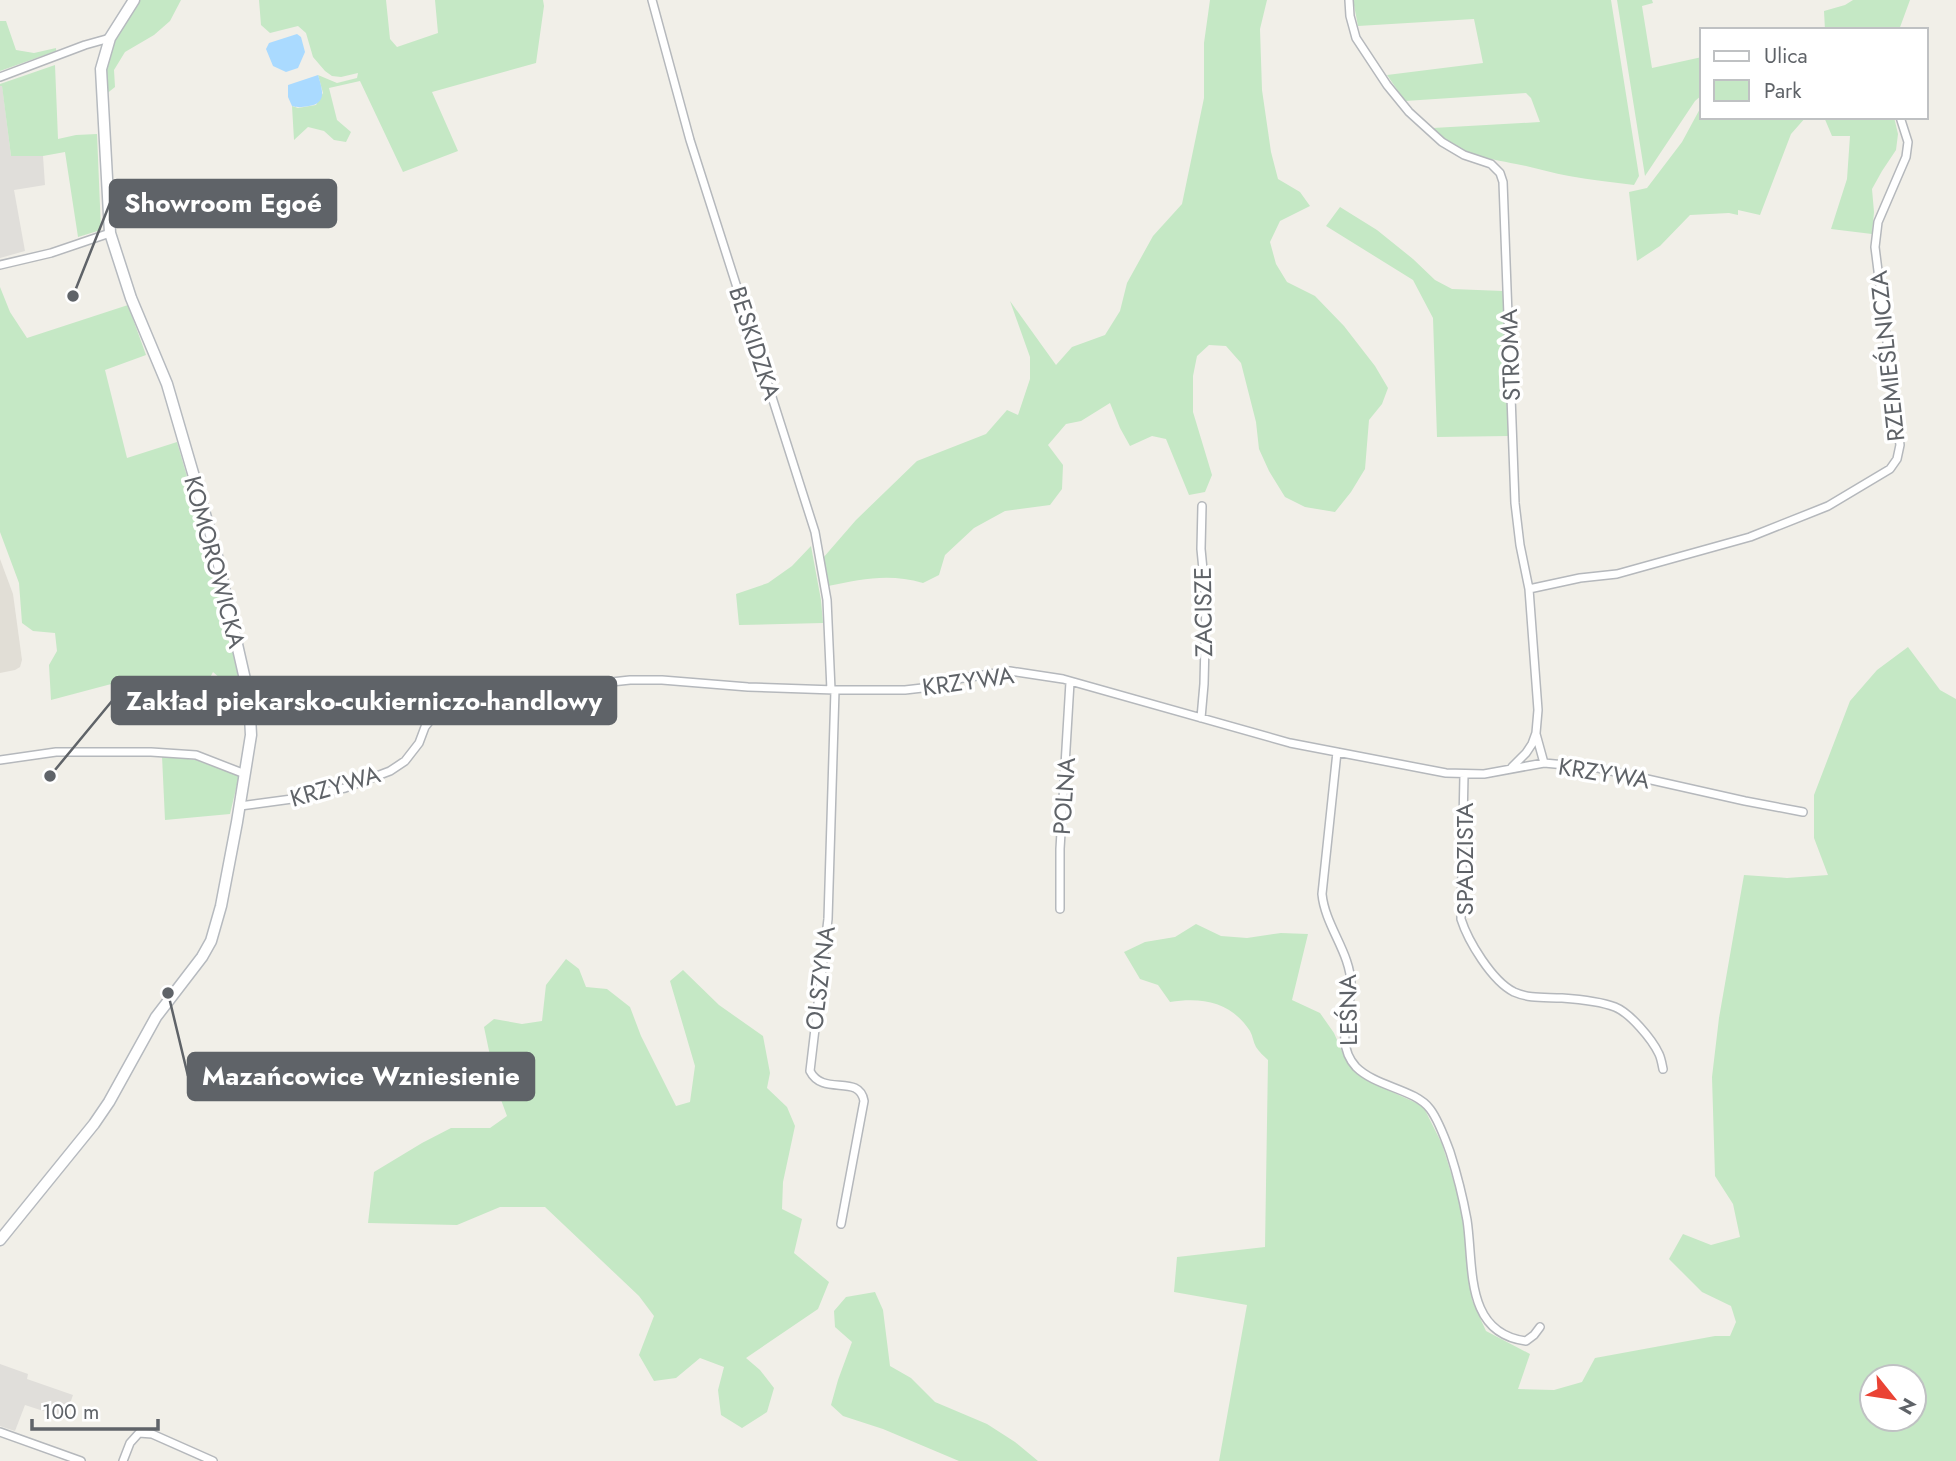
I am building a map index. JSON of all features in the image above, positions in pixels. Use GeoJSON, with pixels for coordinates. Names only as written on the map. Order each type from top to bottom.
{"type":"FeatureCollection","features":[{"type":"Feature","properties":{"kind":"street","name":"KOMOROWICKA"},"geometry":{"type":"LineString","coordinates":[[0,1241],[94,1124],[156,1017],[211,941],[240,806],[251,735],[249,697],[216,552],[167,384],[131,298],[110,233],[101,69],[110,38],[134,0]]}},
{"type":"Feature","properties":{"kind":"street","name":"BESKIDZKA"},"geometry":{"type":"LineString","coordinates":[[652,0],[690,140],[815,532],[827,600],[833,690]]}},
{"type":"Feature","properties":{"kind":"street","name":"STROMA"},"geometry":{"type":"LineString","coordinates":[[1349,0],[1356,38],[1409,113],[1442,142],[1464,155],[1491,164],[1500,173],[1503,182],[1515,503],[1529,589],[1538,710],[1536,733],[1544,763]]}},
{"type":"Feature","properties":{"kind":"street"},"geometry":{"type":"LineString","coordinates":[[0,77],[110,38]]}},
{"type":"Feature","properties":{"kind":"street","name":"RZEMIEŚLNICZA"},"geometry":{"type":"LineString","coordinates":[[1529,589],[1580,578],[1617,574],[1750,537],[1828,506],[1890,469],[1897,459],[1900,445],[1875,247],[1878,222],[1906,157],[1908,142],[1901,119]]}},
{"type":"Feature","properties":{"kind":"street"},"geometry":{"type":"LineString","coordinates":[[0,265],[51,253],[110,233]]}},
{"type":"Feature","properties":{"kind":"street","name":"ZACISZE"},"geometry":{"type":"LineString","coordinates":[[1201,718],[1206,601],[1201,549],[1202,506]]}},
{"type":"Feature","properties":{"kind":"street","name":"KRZYWA"},"geometry":{"type":"LineString","coordinates":[[240,806],[345,788],[390,771],[405,761],[438,710],[455,699],[478,693],[630,680],[748,687],[905,690],[1010,671],[1043,675],[1290,743],[1446,773],[1464,775],[1497,772],[1544,763],[1598,768],[1745,802],[1803,812]]}},
{"type":"Feature","properties":{"kind":"street","name":"POLNA"},"geometry":{"type":"LineString","coordinates":[[1060,909],[1060,849],[1070,682]]}},
{"type":"Feature","properties":{"kind":"street","name":"OLSZYNA"},"geometry":{"type":"LineString","coordinates":[[833,690],[832,835],[828,919],[810,1071],[813,1078],[821,1083],[859,1088],[863,1094],[864,1101],[841,1224]]}},
{"type":"Feature","properties":{"kind":"street"},"geometry":{"type":"LineString","coordinates":[[1510,768],[1526,753],[1536,733]]}},
{"type":"Feature","properties":{"kind":"street"},"geometry":{"type":"LineString","coordinates":[[0,761],[56,752],[151,752],[196,755],[245,774]]}},
{"type":"Feature","properties":{"kind":"street","name":"LEŚNA"},"geometry":{"type":"LineString","coordinates":[[1337,752],[1322,894],[1323,907],[1350,973],[1350,999],[1344,1032],[1347,1055],[1371,1078],[1416,1098],[1431,1109],[1457,1178],[1466,1219],[1476,1300],[1486,1322],[1501,1333],[1526,1341],[1540,1327]]}},
{"type":"Feature","properties":{"kind":"street","name":"SPADZISTA"},"geometry":{"type":"LineString","coordinates":[[1464,775],[1461,919],[1467,936],[1498,980],[1511,991],[1530,998],[1562,998],[1614,1007],[1626,1013],[1660,1054],[1663,1069]]}},
{"type":"Feature","properties":{"kind":"street"},"geometry":{"type":"LineString","coordinates":[[0,1432],[81,1461]]}},
{"type":"Feature","properties":{"kind":"street"},"geometry":{"type":"LineString","coordinates":[[123,1461],[130,1443],[139,1433],[152,1434],[213,1461]]}},
{"type":"Feature","properties":{"kind":"shaded area"},"geometry":{"type":"Polygon","coordinates":[[[2,85],[11,156],[43,156],[45,185],[14,190],[25,251],[0,258],[0,86],[2,85]]]}},
{"type":"Feature","properties":{"kind":"shaded area"},"geometry":{"type":"Polygon","coordinates":[[[0,559],[13,594],[22,660],[20,667],[15,670],[0,673],[0,559]]]}},
{"type":"Feature","properties":{"kind":"shaded area"},"geometry":{"type":"Polygon","coordinates":[[[0,1364],[28,1374],[27,1379],[73,1395],[65,1418],[25,1405],[15,1431],[0,1426],[0,1364]]]}},
{"type":"Feature","properties":{"kind":"green space"},"geometry":{"type":"Polygon","coordinates":[[[140,0],[181,0],[170,21],[154,35],[125,52],[114,70],[115,87],[105,95],[106,60],[115,38],[140,0]]]}},
{"type":"Feature","properties":{"kind":"green space"},"geometry":{"type":"Polygon","coordinates":[[[259,0],[386,0],[390,39],[397,47],[438,33],[435,0],[543,0],[544,6],[536,63],[432,92],[458,151],[403,172],[360,81],[329,88],[337,120],[351,132],[346,142],[334,140],[324,131],[308,127],[294,140],[292,106],[298,108],[316,105],[323,93],[318,75],[337,83],[357,78],[358,73],[341,77],[332,76],[325,71],[313,57],[306,33],[298,26],[270,33],[261,25],[259,0]]]}},
{"type":"Feature","properties":{"kind":"green space"},"geometry":{"type":"Polygon","coordinates":[[[1210,0],[1267,0],[1260,29],[1262,90],[1271,152],[1278,179],[1300,192],[1310,206],[1280,221],[1270,242],[1276,264],[1287,282],[1315,296],[1344,326],[1375,366],[1388,388],[1382,404],[1369,420],[1365,469],[1351,492],[1335,512],[1305,507],[1285,497],[1259,449],[1256,422],[1241,363],[1226,346],[1209,345],[1197,356],[1193,376],[1193,412],[1212,475],[1205,492],[1189,495],[1166,439],[1152,436],[1130,446],[1110,403],[1081,421],[1066,424],[1048,445],[1063,465],[1062,489],[1050,505],[1005,511],[974,528],[945,555],[939,575],[923,583],[887,578],[828,586],[823,558],[856,520],[917,461],[986,434],[1007,410],[1018,415],[1030,379],[1030,357],[1010,301],[1056,365],[1072,347],[1105,335],[1120,311],[1127,283],[1153,236],[1182,204],[1204,98],[1204,43],[1210,0]]]}},
{"type":"Feature","properties":{"kind":"green space"},"geometry":{"type":"Polygon","coordinates":[[[1353,0],[1611,0],[1639,176],[1634,185],[1569,176],[1494,160],[1470,154],[1449,144],[1433,128],[1540,122],[1531,98],[1526,93],[1405,101],[1387,75],[1483,63],[1474,19],[1358,26],[1353,0]]]}},
{"type":"Feature","properties":{"kind":"green space"},"geometry":{"type":"Polygon","coordinates":[[[1617,0],[1652,0],[1653,3],[1642,6],[1652,68],[1700,57],[1700,97],[1645,176],[1617,0]]]}},
{"type":"Feature","properties":{"kind":"green space"},"geometry":{"type":"Polygon","coordinates":[[[1853,0],[1910,0],[1900,28],[1825,28],[1824,11],[1853,0]]]}},
{"type":"Feature","properties":{"kind":"green space"},"geometry":{"type":"Polygon","coordinates":[[[0,21],[6,21],[16,50],[34,53],[56,48],[56,51],[0,71],[0,21]]]}},
{"type":"Feature","properties":{"kind":"green space"},"geometry":{"type":"Polygon","coordinates":[[[55,65],[58,139],[97,134],[101,230],[78,237],[65,152],[43,156],[11,156],[0,86],[55,65]]]}},
{"type":"Feature","properties":{"kind":"green space"},"geometry":{"type":"Polygon","coordinates":[[[1700,109],[1700,119],[1804,119],[1791,134],[1760,215],[1738,210],[1738,215],[1690,215],[1660,246],[1637,261],[1629,192],[1647,188],[1682,142],[1700,109]]]}},
{"type":"Feature","properties":{"kind":"green space"},"geometry":{"type":"Polygon","coordinates":[[[1825,119],[1894,119],[1898,134],[1896,150],[1872,189],[1872,234],[1831,229],[1847,179],[1850,136],[1832,136],[1825,119]]]}},
{"type":"Feature","properties":{"kind":"green space"},"geometry":{"type":"Polygon","coordinates":[[[1340,207],[1377,230],[1435,280],[1452,289],[1503,291],[1509,436],[1437,437],[1433,318],[1413,280],[1326,226],[1340,207]]]}},
{"type":"Feature","properties":{"kind":"green space"},"geometry":{"type":"Polygon","coordinates":[[[0,287],[10,312],[27,338],[128,305],[146,355],[105,370],[127,458],[177,442],[212,569],[243,698],[213,672],[204,689],[175,695],[157,684],[115,683],[51,700],[49,665],[57,651],[55,633],[33,631],[22,623],[19,583],[0,532],[0,287]]]}},
{"type":"Feature","properties":{"kind":"green space"},"geometry":{"type":"Polygon","coordinates":[[[811,546],[823,623],[739,625],[736,594],[768,583],[792,566],[811,546]]]}},
{"type":"Feature","properties":{"kind":"green space"},"geometry":{"type":"Polygon","coordinates":[[[1908,647],[1940,690],[1956,699],[1956,1461],[1219,1461],[1247,1305],[1174,1292],[1177,1257],[1265,1247],[1268,1060],[1256,1047],[1250,1031],[1234,1014],[1205,1001],[1170,1002],[1158,985],[1140,979],[1124,952],[1145,942],[1175,937],[1196,924],[1221,936],[1247,938],[1281,933],[1308,934],[1292,1000],[1320,1013],[1354,1070],[1368,1081],[1423,1106],[1442,1144],[1461,1205],[1472,1300],[1486,1331],[1530,1354],[1518,1389],[1554,1390],[1582,1382],[1595,1358],[1715,1336],[1730,1336],[1736,1322],[1731,1306],[1702,1292],[1669,1259],[1683,1234],[1711,1245],[1740,1237],[1733,1204],[1715,1176],[1712,1077],[1719,1018],[1744,875],[1787,878],[1828,875],[1814,838],[1814,795],[1850,701],[1877,670],[1908,647]]]}},
{"type":"Feature","properties":{"kind":"green space"},"geometry":{"type":"Polygon","coordinates":[[[162,756],[196,760],[239,776],[230,814],[165,820],[162,756]]]}},
{"type":"Feature","properties":{"kind":"green space"},"geometry":{"type":"Polygon","coordinates":[[[566,959],[579,969],[586,987],[607,989],[630,1007],[641,1036],[676,1106],[690,1102],[695,1066],[670,981],[683,970],[719,1005],[763,1036],[770,1073],[767,1088],[787,1107],[795,1126],[783,1182],[782,1209],[802,1219],[794,1253],[829,1282],[818,1309],[746,1358],[774,1388],[767,1412],[742,1428],[721,1415],[718,1390],[724,1367],[700,1358],[676,1378],[654,1381],[639,1355],[654,1316],[639,1296],[545,1207],[500,1207],[457,1225],[368,1223],[374,1172],[451,1128],[490,1128],[507,1116],[497,1089],[484,1027],[494,1019],[522,1024],[542,1021],[546,985],[566,959]]]}},
{"type":"Feature","properties":{"kind":"green space"},"geometry":{"type":"Polygon","coordinates":[[[875,1292],[883,1310],[890,1366],[911,1378],[935,1402],[987,1424],[1038,1461],[959,1461],[883,1429],[843,1416],[831,1405],[852,1342],[835,1327],[834,1311],[846,1297],[875,1292]]]}},
{"type":"Feature","properties":{"kind":"water"},"geometry":{"type":"Polygon","coordinates":[[[297,34],[301,37],[305,52],[298,68],[286,72],[273,66],[266,49],[269,43],[297,34]]]}},
{"type":"Feature","properties":{"kind":"water"},"geometry":{"type":"Polygon","coordinates":[[[318,75],[322,95],[319,102],[309,106],[292,106],[288,97],[288,85],[318,75]]]}},
{"type":"Feature","properties":{"kind":"place","name":"Showroom Egoé"},"geometry":{"type":"Point","coordinates":[73,296]}},
{"type":"Feature","properties":{"kind":"place","name":"Zakład piekarsko-cukierniczo-handlowy"},"geometry":{"type":"Point","coordinates":[50,776]}},
{"type":"Feature","properties":{"kind":"place","name":"Mazańcowice Wzniesienie"},"geometry":{"type":"Point","coordinates":[168,993]}}]}
